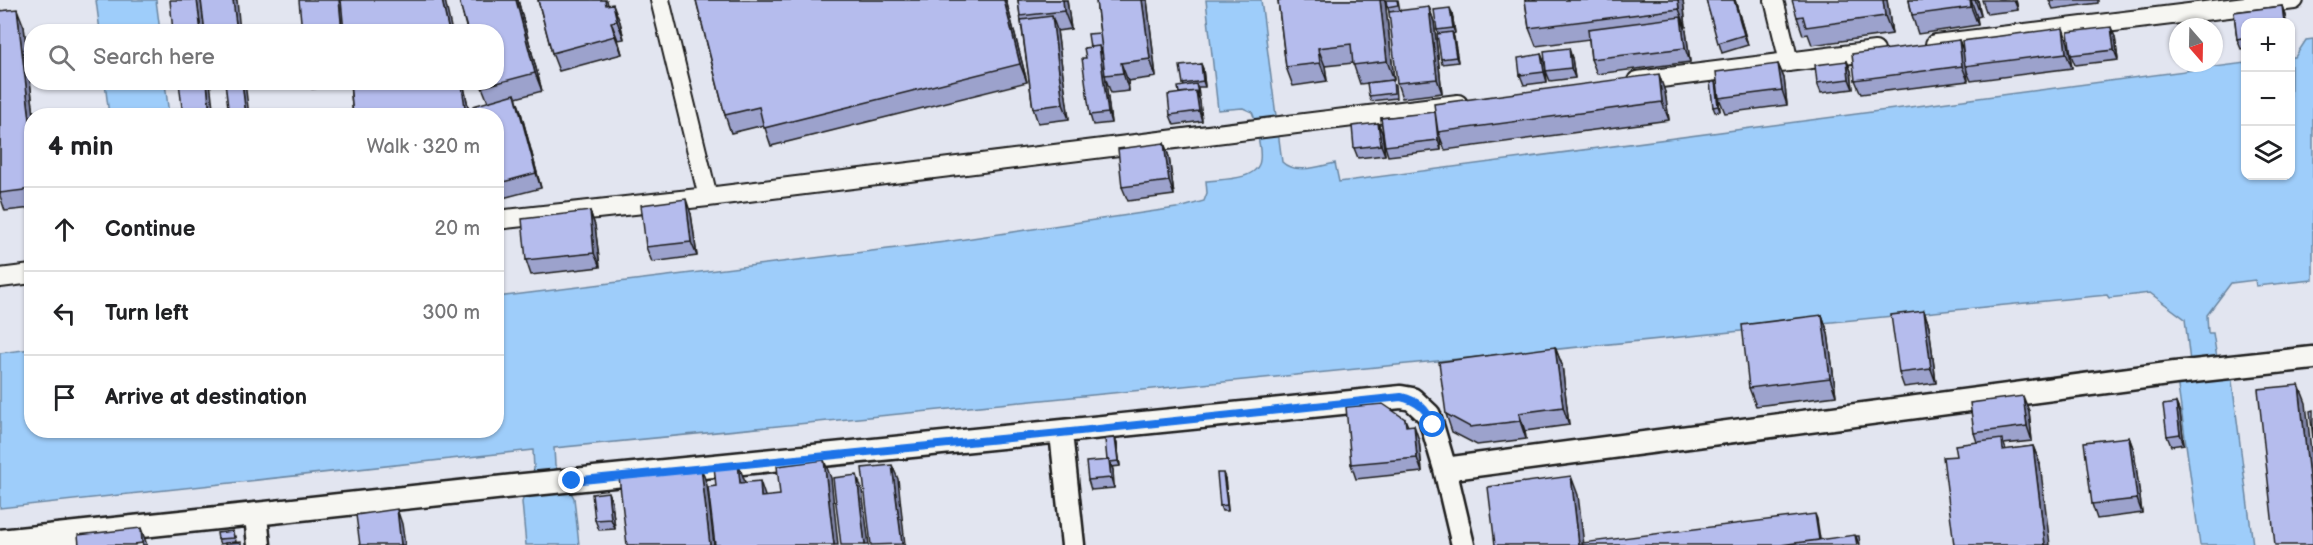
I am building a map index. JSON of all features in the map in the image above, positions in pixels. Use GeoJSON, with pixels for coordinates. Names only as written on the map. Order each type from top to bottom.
{"type":"FeatureCollection","features":[{"type":"Feature","properties":{"kind":"street"},"geometry":{"type":"LineString","coordinates":[[660,0],[708,197]]}},
{"type":"Feature","properties":{"kind":"street"},"geometry":{"type":"LineString","coordinates":[[1774,0],[1789,62]]}},
{"type":"Feature","properties":{"kind":"street"},"geometry":{"type":"LineString","coordinates":[[1919,46],[2289,1]]}},
{"type":"Feature","properties":{"kind":"street"},"geometry":{"type":"LineString","coordinates":[[1615,84],[1895,49]]}},
{"type":"Feature","properties":{"kind":"street"},"geometry":{"type":"LineString","coordinates":[[504,219],[708,197],[1475,102]]}},
{"type":"Feature","properties":{"kind":"street"},"geometry":{"type":"LineString","coordinates":[[0,278],[24,275]]}},
{"type":"Feature","properties":{"kind":"street"},"geometry":{"type":"LineString","coordinates":[[1445,469],[2313,357]]}},
{"type":"Feature","properties":{"kind":"street"},"geometry":{"type":"LineString","coordinates":[[0,541],[256,516],[515,486],[1061,433],[1401,397],[1412,399],[1429,414],[1463,545]]}},
{"type":"Feature","properties":{"kind":"street"},"geometry":{"type":"LineString","coordinates":[[1061,433],[1073,545]]}},
{"type":"Feature","properties":{"kind":"street"},"geometry":{"type":"LineString","coordinates":[[256,516],[259,545]]}},
{"type":"Feature","properties":{"kind":"water"},"geometry":{"type":"Polygon","coordinates":[[[96,0],[156,0],[159,24],[99,24],[96,0]]]}},
{"type":"Feature","properties":{"kind":"water"},"geometry":{"type":"Polygon","coordinates":[[[1206,0],[1261,0],[1282,162],[1287,166],[1301,169],[1335,163],[1339,182],[2176,72],[2223,72],[2223,66],[2241,64],[2241,180],[2295,180],[2295,57],[2306,40],[2313,39],[2313,280],[2256,286],[2255,280],[2231,283],[2207,315],[2208,333],[2213,333],[2217,358],[2229,358],[2253,545],[2200,545],[2175,365],[2190,362],[2185,319],[2150,293],[2109,298],[2107,295],[554,448],[555,465],[574,498],[579,545],[526,545],[522,502],[534,469],[533,450],[0,508],[0,353],[24,350],[24,438],[504,438],[504,296],[945,242],[1183,207],[1204,201],[1207,193],[1206,181],[1238,178],[1253,172],[1258,167],[1260,155],[1254,117],[1252,112],[1243,108],[1218,110],[1206,0]]]}},
{"type":"Feature","properties":{"kind":"water"},"geometry":{"type":"Polygon","coordinates":[[[106,90],[166,90],[168,108],[108,108],[106,90]]]}},
{"type":"Feature","properties":{"kind":"building"},"geometry":{"type":"Polygon","coordinates":[[[170,0],[197,0],[200,24],[172,24],[170,0]]]}},
{"type":"Feature","properties":{"kind":"building"},"geometry":{"type":"Polygon","coordinates":[[[201,0],[233,0],[236,24],[204,24],[201,0]]]}},
{"type":"Feature","properties":{"kind":"building"},"geometry":{"type":"Polygon","coordinates":[[[299,0],[339,0],[341,24],[301,24],[299,0]]]}},
{"type":"Feature","properties":{"kind":"building"},"geometry":{"type":"Polygon","coordinates":[[[341,0],[442,0],[447,24],[343,24],[341,0]]]}},
{"type":"Feature","properties":{"kind":"building"},"geometry":{"type":"Polygon","coordinates":[[[459,0],[516,0],[535,73],[504,81],[504,24],[466,24],[459,0]]]}},
{"type":"Feature","properties":{"kind":"building"},"geometry":{"type":"Polygon","coordinates":[[[538,0],[605,0],[606,5],[613,4],[617,21],[611,22],[615,36],[552,53],[538,0]]]}},
{"type":"Feature","properties":{"kind":"building"},"geometry":{"type":"Polygon","coordinates":[[[696,0],[1004,0],[1020,64],[764,128],[759,107],[725,115],[696,0]]]}},
{"type":"Feature","properties":{"kind":"building"},"geometry":{"type":"Polygon","coordinates":[[[1018,0],[1063,0],[1064,11],[1020,16],[1018,0]]]}},
{"type":"Feature","properties":{"kind":"building"},"geometry":{"type":"Polygon","coordinates":[[[1096,0],[1142,0],[1150,59],[1121,63],[1123,73],[1105,75],[1096,0]]]}},
{"type":"Feature","properties":{"kind":"building"},"geometry":{"type":"Polygon","coordinates":[[[1278,0],[1380,0],[1387,61],[1353,65],[1351,44],[1318,48],[1320,63],[1286,67],[1278,0]]]}},
{"type":"Feature","properties":{"kind":"building"},"geometry":{"type":"Polygon","coordinates":[[[1386,0],[1397,0],[1398,5],[1387,7],[1386,0]]]}},
{"type":"Feature","properties":{"kind":"building"},"geometry":{"type":"Polygon","coordinates":[[[1525,0],[1678,0],[1679,9],[1529,28],[1525,0]]]}},
{"type":"Feature","properties":{"kind":"building"},"geometry":{"type":"Polygon","coordinates":[[[1706,0],[1734,0],[1744,35],[1718,43],[1706,0]]]}},
{"type":"Feature","properties":{"kind":"building"},"geometry":{"type":"Polygon","coordinates":[[[1792,0],[1883,0],[1885,16],[1806,27],[1803,16],[1797,17],[1792,0]]]}},
{"type":"Feature","properties":{"kind":"building"},"geometry":{"type":"Polygon","coordinates":[[[1909,0],[1970,0],[1971,7],[1912,15],[1909,0]]]}},
{"type":"Feature","properties":{"kind":"building"},"geometry":{"type":"Polygon","coordinates":[[[2282,6],[2284,18],[2241,18],[2241,38],[2237,39],[2234,12],[2282,6]]]}},
{"type":"Feature","properties":{"kind":"building"},"geometry":{"type":"Polygon","coordinates":[[[1429,7],[1437,79],[1397,83],[1389,12],[1429,7]]]}},
{"type":"Feature","properties":{"kind":"building"},"geometry":{"type":"Polygon","coordinates":[[[1450,8],[1453,28],[1437,30],[1434,10],[1450,8]]]}},
{"type":"Feature","properties":{"kind":"building"},"geometry":{"type":"Polygon","coordinates":[[[17,9],[24,69],[24,90],[26,90],[29,108],[24,108],[24,190],[0,193],[0,11],[17,9]]]}},
{"type":"Feature","properties":{"kind":"building"},"geometry":{"type":"Polygon","coordinates":[[[1052,16],[1063,104],[1033,108],[1021,20],[1052,16]]]}},
{"type":"Feature","properties":{"kind":"building"},"geometry":{"type":"Polygon","coordinates":[[[1681,17],[1685,48],[1591,59],[1588,29],[1681,17]]]}},
{"type":"Feature","properties":{"kind":"building"},"geometry":{"type":"Polygon","coordinates":[[[2111,27],[2114,50],[2071,55],[2068,32],[2111,27]]]}},
{"type":"Feature","properties":{"kind":"building"},"geometry":{"type":"Polygon","coordinates":[[[2063,28],[2066,53],[1965,66],[1962,41],[2063,28]]]}},
{"type":"Feature","properties":{"kind":"building"},"geometry":{"type":"Polygon","coordinates":[[[1452,32],[1456,57],[1441,59],[1437,34],[1452,32]]]}},
{"type":"Feature","properties":{"kind":"building"},"geometry":{"type":"Polygon","coordinates":[[[1100,33],[1102,48],[1090,47],[1088,34],[1100,33]]]}},
{"type":"Feature","properties":{"kind":"building"},"geometry":{"type":"Polygon","coordinates":[[[1959,40],[1962,66],[1855,80],[1852,54],[1959,40]]]}},
{"type":"Feature","properties":{"kind":"building"},"geometry":{"type":"Polygon","coordinates":[[[1099,46],[1108,113],[1090,115],[1082,58],[1086,58],[1084,48],[1099,46]]]}},
{"type":"Feature","properties":{"kind":"building"},"geometry":{"type":"Polygon","coordinates":[[[1569,48],[1571,68],[1546,71],[1544,51],[1569,48]]]}},
{"type":"Feature","properties":{"kind":"building"},"geometry":{"type":"Polygon","coordinates":[[[1541,54],[1544,72],[1520,75],[1518,58],[1541,54]]]}},
{"type":"Feature","properties":{"kind":"building"},"geometry":{"type":"Polygon","coordinates":[[[1847,61],[1849,79],[1817,83],[1815,65],[1847,61]]]}},
{"type":"Feature","properties":{"kind":"building"},"geometry":{"type":"Polygon","coordinates":[[[1201,64],[1203,81],[1183,84],[1180,66],[1201,64]]]}},
{"type":"Feature","properties":{"kind":"building"},"geometry":{"type":"Polygon","coordinates":[[[1778,64],[1782,90],[1719,98],[1716,72],[1778,64]]]}},
{"type":"Feature","properties":{"kind":"building"},"geometry":{"type":"Polygon","coordinates":[[[1659,74],[1662,102],[1438,132],[1434,104],[1659,74]]]}},
{"type":"Feature","properties":{"kind":"building"},"geometry":{"type":"Polygon","coordinates":[[[1393,80],[1394,93],[1369,96],[1367,83],[1393,80]]]}},
{"type":"Feature","properties":{"kind":"building"},"geometry":{"type":"Polygon","coordinates":[[[1710,82],[1715,82],[1718,106],[1713,107],[1710,82]]]}},
{"type":"Feature","properties":{"kind":"building"},"geometry":{"type":"Polygon","coordinates":[[[1196,84],[1198,93],[1196,91],[1179,93],[1178,87],[1196,84]]]}},
{"type":"Feature","properties":{"kind":"building"},"geometry":{"type":"Polygon","coordinates":[[[180,90],[208,90],[209,108],[182,108],[180,90]]]}},
{"type":"Feature","properties":{"kind":"building"},"geometry":{"type":"Polygon","coordinates":[[[226,90],[243,90],[245,108],[228,108],[226,90]]]}},
{"type":"Feature","properties":{"kind":"building"},"geometry":{"type":"Polygon","coordinates":[[[351,90],[462,90],[465,108],[352,108],[351,90]]]}},
{"type":"Feature","properties":{"kind":"building"},"geometry":{"type":"Polygon","coordinates":[[[1196,91],[1199,111],[1170,115],[1168,95],[1196,91]]]}},
{"type":"Feature","properties":{"kind":"building"},"geometry":{"type":"Polygon","coordinates":[[[515,94],[536,173],[504,182],[504,108],[473,108],[473,106],[515,94]]]}},
{"type":"Feature","properties":{"kind":"building"},"geometry":{"type":"Polygon","coordinates":[[[1435,112],[1438,140],[1385,146],[1381,118],[1435,112]]]}},
{"type":"Feature","properties":{"kind":"building"},"geometry":{"type":"Polygon","coordinates":[[[1378,123],[1381,145],[1354,148],[1352,126],[1378,123]]]}},
{"type":"Feature","properties":{"kind":"building"},"geometry":{"type":"Polygon","coordinates":[[[1164,143],[1169,181],[1122,187],[1118,149],[1164,143]]]}},
{"type":"Feature","properties":{"kind":"building"},"geometry":{"type":"Polygon","coordinates":[[[686,199],[691,242],[646,247],[641,205],[686,199]]]}},
{"type":"Feature","properties":{"kind":"building"},"geometry":{"type":"Polygon","coordinates":[[[590,211],[594,253],[526,260],[522,219],[590,211]]]}},
{"type":"Feature","properties":{"kind":"building"},"geometry":{"type":"Polygon","coordinates":[[[1924,311],[1931,369],[1899,373],[1891,315],[1924,311]]]}},
{"type":"Feature","properties":{"kind":"building"},"geometry":{"type":"Polygon","coordinates":[[[1822,315],[1830,378],[1749,388],[1742,325],[1822,315]]]}},
{"type":"Feature","properties":{"kind":"building"},"geometry":{"type":"Polygon","coordinates":[[[1555,347],[1563,407],[1519,413],[1520,421],[1470,427],[1446,414],[1439,362],[1555,347]]]}},
{"type":"Feature","properties":{"kind":"building"},"geometry":{"type":"Polygon","coordinates":[[[2299,385],[2313,514],[2313,545],[2275,545],[2258,389],[2299,385]]]}},
{"type":"Feature","properties":{"kind":"building"},"geometry":{"type":"Polygon","coordinates":[[[2023,396],[2027,426],[1974,433],[1970,403],[2023,396]]]}},
{"type":"Feature","properties":{"kind":"building"},"geometry":{"type":"Polygon","coordinates":[[[2176,403],[2180,434],[2167,436],[2163,405],[2176,403]]]}},
{"type":"Feature","properties":{"kind":"building"},"geometry":{"type":"Polygon","coordinates":[[[1383,404],[1405,419],[1406,426],[1414,425],[1417,458],[1351,464],[1346,407],[1383,404]]]}},
{"type":"Feature","properties":{"kind":"building"},"geometry":{"type":"Polygon","coordinates":[[[2313,410],[2313,439],[2310,411],[2313,410]]]}},
{"type":"Feature","properties":{"kind":"building"},"geometry":{"type":"Polygon","coordinates":[[[2129,437],[2137,499],[2092,504],[2084,442],[2129,437]]]}},
{"type":"Feature","properties":{"kind":"building"},"geometry":{"type":"Polygon","coordinates":[[[1115,438],[1118,461],[1110,462],[1107,460],[1105,439],[1115,438]]]}},
{"type":"Feature","properties":{"kind":"building"},"geometry":{"type":"Polygon","coordinates":[[[2002,439],[2003,450],[2033,446],[2045,545],[1954,545],[1943,457],[1957,456],[1955,445],[2002,439]]]}},
{"type":"Feature","properties":{"kind":"building"},"geometry":{"type":"Polygon","coordinates":[[[824,460],[834,545],[715,545],[708,487],[716,486],[714,466],[738,463],[740,483],[760,481],[761,497],[780,495],[777,466],[824,460]]]}},
{"type":"Feature","properties":{"kind":"building"},"geometry":{"type":"Polygon","coordinates":[[[1109,460],[1111,478],[1088,480],[1086,462],[1109,460]]]}},
{"type":"Feature","properties":{"kind":"building"},"geometry":{"type":"Polygon","coordinates":[[[892,465],[902,544],[871,545],[862,468],[892,465]]]}},
{"type":"Feature","properties":{"kind":"building"},"geometry":{"type":"Polygon","coordinates":[[[701,467],[710,545],[627,545],[619,477],[701,467]]]}},
{"type":"Feature","properties":{"kind":"building"},"geometry":{"type":"Polygon","coordinates":[[[1217,473],[1223,473],[1227,505],[1220,506],[1217,473]]]}},
{"type":"Feature","properties":{"kind":"building"},"geometry":{"type":"Polygon","coordinates":[[[857,475],[865,545],[841,545],[833,478],[857,475]]]}},
{"type":"Feature","properties":{"kind":"building"},"geometry":{"type":"Polygon","coordinates":[[[1571,476],[1579,545],[1495,545],[1488,487],[1571,476]]]}},
{"type":"Feature","properties":{"kind":"building"},"geometry":{"type":"Polygon","coordinates":[[[608,492],[611,519],[595,520],[592,494],[608,492]]]}},
{"type":"Feature","properties":{"kind":"building"},"geometry":{"type":"Polygon","coordinates":[[[397,509],[401,545],[360,545],[356,515],[397,509]]]}},
{"type":"Feature","properties":{"kind":"building"},"geometry":{"type":"Polygon","coordinates":[[[1815,514],[1819,540],[1780,545],[1583,545],[1582,543],[1815,514]]]}},
{"type":"Feature","properties":{"kind":"building"},"geometry":{"type":"Polygon","coordinates":[[[141,528],[142,543],[135,545],[79,545],[78,535],[141,528]]]}},
{"type":"Feature","properties":{"kind":"building"},"geometry":{"type":"Polygon","coordinates":[[[233,531],[234,538],[218,539],[217,533],[233,531]]]}},
{"type":"Feature","properties":{"kind":"building"},"geometry":{"type":"Polygon","coordinates":[[[1855,535],[1857,545],[1780,545],[1855,535]]]}},
{"type":"Feature","properties":{"kind":"building"},"geometry":{"type":"Polygon","coordinates":[[[241,542],[241,545],[225,545],[225,543],[241,542]]]}},
{"type":"Feature","properties":{"kind":"route"},"geometry":{"type":"LineString","coordinates":[[572,481],[1401,397],[1412,399],[1422,406],[1429,414],[1433,425]]}}]}
